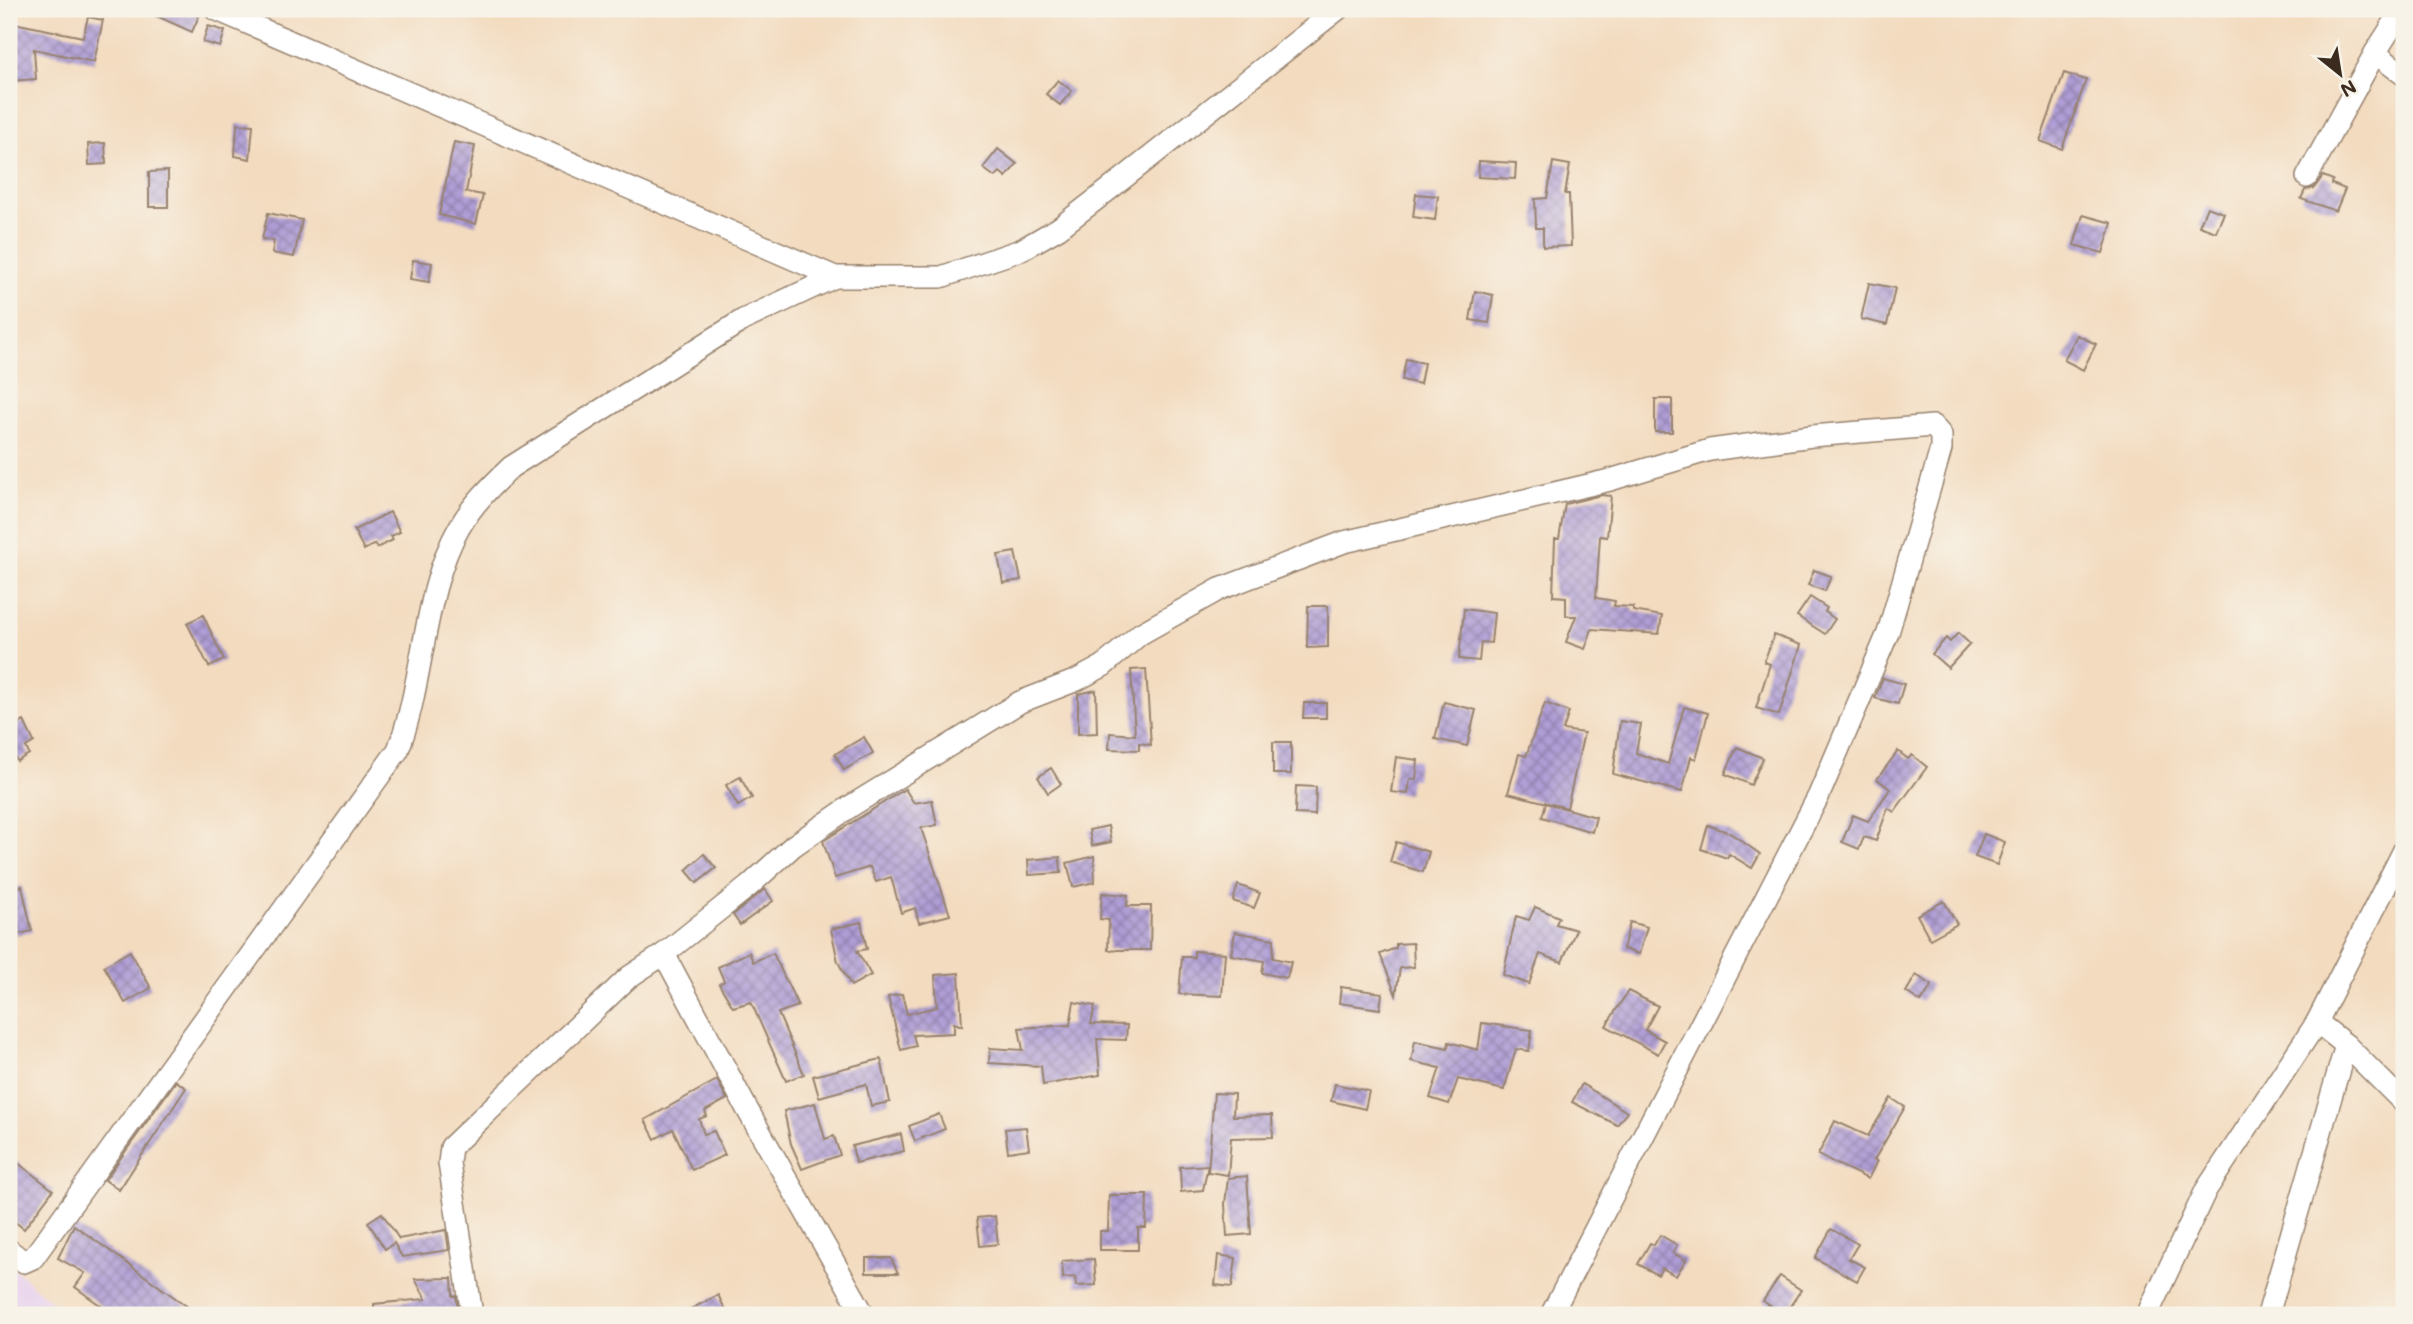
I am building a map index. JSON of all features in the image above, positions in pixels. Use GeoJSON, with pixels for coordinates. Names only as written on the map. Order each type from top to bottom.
{"type":"FeatureCollection","features":[{"type":"Feature","properties":{"kind":"street"},"geometry":{"type":"LineString","coordinates":[[215,9],[835,277],[940,277],[1021,250],[1059,228],[1338,9]]}},
{"type":"Feature","properties":{"kind":"street"},"geometry":{"type":"LineString","coordinates":[[2307,177],[2375,53],[2403,9]]}},
{"type":"Feature","properties":{"kind":"street"},"geometry":{"type":"LineString","coordinates":[[2375,53],[2404,75]]}},
{"type":"Feature","properties":{"kind":"street"},"geometry":{"type":"LineString","coordinates":[[9,1250],[24,1262],[33,1258],[398,750],[446,561],[458,529],[486,491],[511,467],[743,320],[835,277]]}},
{"type":"Feature","properties":{"kind":"street"},"geometry":{"type":"LineString","coordinates":[[472,1315],[449,1163],[451,1147],[629,977],[664,954],[749,886],[793,846],[851,806],[1020,702],[1077,680],[1103,666],[1140,634],[1220,589],[1344,542],[1610,480],[1710,450],[1812,436],[1933,426],[1941,435],[1941,449],[1888,633],[1825,782],[1551,1315]]}},
{"type":"Feature","properties":{"kind":"street"},"geometry":{"type":"LineString","coordinates":[[2147,1315],[2206,1190],[2317,1022],[2404,850]]}},
{"type":"Feature","properties":{"kind":"street"},"geometry":{"type":"LineString","coordinates":[[664,954],[864,1315]]}},
{"type":"Feature","properties":{"kind":"street"},"geometry":{"type":"LineString","coordinates":[[2317,1022],[2346,1045],[2404,1104]]}},
{"type":"Feature","properties":{"kind":"street"},"geometry":{"type":"LineString","coordinates":[[2268,1315],[2346,1045]]}},
{"type":"Feature","properties":{"kind":"shaded area"},"geometry":{"type":"Polygon","coordinates":[[[9,1264],[66,1315],[9,1315],[9,1264]]]}},
{"type":"Feature","properties":{"kind":"building"},"geometry":{"type":"Polygon","coordinates":[[[141,9],[183,9],[199,16],[192,32],[141,9]]]}},
{"type":"Feature","properties":{"kind":"building"},"geometry":{"type":"Polygon","coordinates":[[[88,17],[103,20],[94,62],[34,49],[36,79],[11,81],[9,22],[83,37],[88,17]]]}},
{"type":"Feature","properties":{"kind":"building"},"geometry":{"type":"Polygon","coordinates":[[[208,26],[225,31],[220,47],[203,42],[208,26]]]}},
{"type":"Feature","properties":{"kind":"building"},"geometry":{"type":"Polygon","coordinates":[[[2064,73],[2086,80],[2062,149],[2040,141],[2064,73]]]}},
{"type":"Feature","properties":{"kind":"building"},"geometry":{"type":"Polygon","coordinates":[[[1058,80],[1072,91],[1060,105],[1046,94],[1058,80]]]}},
{"type":"Feature","properties":{"kind":"building"},"geometry":{"type":"Polygon","coordinates":[[[237,124],[253,125],[250,159],[235,156],[237,124]]]}},
{"type":"Feature","properties":{"kind":"building"},"geometry":{"type":"Polygon","coordinates":[[[454,142],[475,146],[466,192],[483,195],[476,224],[439,215],[454,142]]]}},
{"type":"Feature","properties":{"kind":"building"},"geometry":{"type":"Polygon","coordinates":[[[105,143],[106,164],[89,165],[88,144],[105,143]]]}},
{"type":"Feature","properties":{"kind":"building"},"geometry":{"type":"Polygon","coordinates":[[[998,149],[1017,164],[1006,177],[1000,172],[995,177],[983,168],[998,149]]]}},
{"type":"Feature","properties":{"kind":"building"},"geometry":{"type":"Polygon","coordinates":[[[1479,161],[1516,163],[1515,179],[1478,177],[1479,161]]]}},
{"type":"Feature","properties":{"kind":"building"},"geometry":{"type":"Polygon","coordinates":[[[1553,162],[1570,165],[1565,194],[1569,194],[1571,246],[1543,247],[1543,228],[1536,228],[1535,199],[1547,198],[1553,162]]]}},
{"type":"Feature","properties":{"kind":"building"},"geometry":{"type":"Polygon","coordinates":[[[168,171],[168,207],[149,207],[149,172],[168,171]]]}},
{"type":"Feature","properties":{"kind":"building"},"geometry":{"type":"Polygon","coordinates":[[[2323,176],[2333,180],[2332,184],[2345,189],[2336,211],[2301,199],[2305,190],[2314,188],[2323,176]]]}},
{"type":"Feature","properties":{"kind":"building"},"geometry":{"type":"Polygon","coordinates":[[[1416,194],[1438,196],[1435,220],[1413,217],[1416,194]]]}},
{"type":"Feature","properties":{"kind":"building"},"geometry":{"type":"Polygon","coordinates":[[[2207,207],[2224,213],[2216,232],[2199,226],[2207,207]]]}},
{"type":"Feature","properties":{"kind":"building"},"geometry":{"type":"Polygon","coordinates":[[[268,213],[302,220],[294,257],[272,253],[274,241],[262,239],[268,213]]]}},
{"type":"Feature","properties":{"kind":"building"},"geometry":{"type":"Polygon","coordinates":[[[2083,215],[2112,223],[2103,253],[2074,245],[2083,215]]]}},
{"type":"Feature","properties":{"kind":"building"},"geometry":{"type":"Polygon","coordinates":[[[413,260],[432,263],[429,282],[410,279],[413,260]]]}},
{"type":"Feature","properties":{"kind":"building"},"geometry":{"type":"Polygon","coordinates":[[[1869,283],[1895,288],[1887,325],[1861,319],[1869,283]]]}},
{"type":"Feature","properties":{"kind":"building"},"geometry":{"type":"Polygon","coordinates":[[[1475,291],[1493,295],[1489,323],[1470,320],[1475,291]]]}},
{"type":"Feature","properties":{"kind":"building"},"geometry":{"type":"Polygon","coordinates":[[[2077,335],[2096,344],[2083,370],[2064,360],[2077,335]]]}},
{"type":"Feature","properties":{"kind":"building"},"geometry":{"type":"Polygon","coordinates":[[[1406,359],[1424,363],[1420,384],[1402,380],[1406,359]]]}},
{"type":"Feature","properties":{"kind":"building"},"geometry":{"type":"Polygon","coordinates":[[[1655,399],[1672,399],[1672,432],[1655,432],[1655,399]]]}},
{"type":"Feature","properties":{"kind":"building"},"geometry":{"type":"Polygon","coordinates":[[[1601,495],[1611,496],[1607,537],[1600,536],[1596,598],[1615,601],[1614,606],[1633,607],[1633,611],[1662,616],[1659,634],[1592,629],[1585,649],[1566,642],[1576,616],[1566,616],[1566,597],[1553,596],[1555,539],[1559,539],[1565,504],[1601,495]]]}},
{"type":"Feature","properties":{"kind":"building"},"geometry":{"type":"Polygon","coordinates":[[[390,512],[400,532],[391,536],[393,540],[377,548],[375,544],[364,550],[354,530],[390,512]]]}},
{"type":"Feature","properties":{"kind":"building"},"geometry":{"type":"Polygon","coordinates":[[[1015,552],[1021,580],[1003,583],[998,555],[1015,552]]]}},
{"type":"Feature","properties":{"kind":"building"},"geometry":{"type":"Polygon","coordinates":[[[1814,570],[1831,576],[1825,591],[1808,585],[1814,570]]]}},
{"type":"Feature","properties":{"kind":"building"},"geometry":{"type":"Polygon","coordinates":[[[1810,597],[1827,608],[1825,612],[1835,619],[1825,634],[1797,616],[1810,597]]]}},
{"type":"Feature","properties":{"kind":"building"},"geometry":{"type":"Polygon","coordinates":[[[1308,606],[1328,606],[1328,647],[1307,648],[1308,606]]]}},
{"type":"Feature","properties":{"kind":"building"},"geometry":{"type":"Polygon","coordinates":[[[1464,609],[1494,613],[1491,643],[1481,642],[1479,661],[1459,659],[1464,609]]]}},
{"type":"Feature","properties":{"kind":"building"},"geometry":{"type":"Polygon","coordinates":[[[203,615],[224,660],[209,667],[187,623],[203,615]]]}},
{"type":"Feature","properties":{"kind":"building"},"geometry":{"type":"Polygon","coordinates":[[[1958,633],[1970,644],[1948,668],[1932,654],[1946,638],[1950,642],[1958,633]]]}},
{"type":"Feature","properties":{"kind":"building"},"geometry":{"type":"Polygon","coordinates":[[[1774,635],[1801,645],[1779,715],[1756,708],[1770,664],[1764,662],[1774,635]]]}},
{"type":"Feature","properties":{"kind":"building"},"geometry":{"type":"Polygon","coordinates":[[[1146,669],[1151,745],[1139,743],[1139,750],[1109,749],[1110,733],[1135,735],[1131,670],[1146,669]]]}},
{"type":"Feature","properties":{"kind":"building"},"geometry":{"type":"Polygon","coordinates":[[[1883,678],[1904,684],[1898,704],[1875,698],[1883,678]]]}},
{"type":"Feature","properties":{"kind":"building"},"geometry":{"type":"Polygon","coordinates":[[[1096,690],[1097,733],[1078,734],[1078,694],[1096,690]]]}},
{"type":"Feature","properties":{"kind":"building"},"geometry":{"type":"Polygon","coordinates":[[[1444,702],[1476,710],[1467,746],[1435,739],[1444,702]]]}},
{"type":"Feature","properties":{"kind":"building"},"geometry":{"type":"Polygon","coordinates":[[[1304,703],[1326,703],[1326,718],[1303,718],[1304,703]]]}},
{"type":"Feature","properties":{"kind":"building"},"geometry":{"type":"Polygon","coordinates":[[[1545,703],[1569,712],[1563,730],[1584,733],[1567,808],[1508,793],[1519,754],[1526,756],[1545,703]]]}},
{"type":"Feature","properties":{"kind":"building"},"geometry":{"type":"Polygon","coordinates":[[[1684,707],[1708,713],[1696,759],[1691,757],[1682,792],[1613,774],[1620,721],[1641,724],[1636,753],[1668,764],[1684,707]]]}},
{"type":"Feature","properties":{"kind":"building"},"geometry":{"type":"Polygon","coordinates":[[[24,721],[34,742],[26,747],[29,754],[17,761],[9,746],[9,729],[24,721]]]}},
{"type":"Feature","properties":{"kind":"building"},"geometry":{"type":"Polygon","coordinates":[[[864,737],[873,753],[844,770],[835,754],[864,737]]]}},
{"type":"Feature","properties":{"kind":"building"},"geometry":{"type":"Polygon","coordinates":[[[1273,742],[1291,742],[1291,774],[1273,774],[1273,742]]]}},
{"type":"Feature","properties":{"kind":"building"},"geometry":{"type":"Polygon","coordinates":[[[1737,747],[1763,758],[1751,785],[1725,774],[1737,747]]]}},
{"type":"Feature","properties":{"kind":"building"},"geometry":{"type":"Polygon","coordinates":[[[1898,751],[1908,759],[1912,755],[1927,767],[1894,812],[1888,808],[1876,841],[1864,837],[1859,849],[1842,842],[1853,815],[1868,821],[1890,789],[1877,779],[1898,751]]]}},
{"type":"Feature","properties":{"kind":"building"},"geometry":{"type":"Polygon","coordinates":[[[1396,757],[1418,760],[1416,779],[1410,779],[1408,794],[1391,792],[1396,757]]]}},
{"type":"Feature","properties":{"kind":"building"},"geometry":{"type":"Polygon","coordinates":[[[1051,768],[1061,784],[1048,793],[1038,777],[1051,768]]]}},
{"type":"Feature","properties":{"kind":"building"},"geometry":{"type":"Polygon","coordinates":[[[740,777],[752,798],[738,806],[726,785],[740,777]]]}},
{"type":"Feature","properties":{"kind":"building"},"geometry":{"type":"Polygon","coordinates":[[[1296,786],[1316,787],[1315,815],[1295,814],[1296,786]]]}},
{"type":"Feature","properties":{"kind":"building"},"geometry":{"type":"Polygon","coordinates":[[[905,789],[914,803],[932,800],[937,825],[921,828],[950,915],[919,923],[915,908],[901,913],[891,877],[876,882],[870,867],[835,878],[823,841],[905,789]]]}},
{"type":"Feature","properties":{"kind":"building"},"geometry":{"type":"Polygon","coordinates":[[[1546,803],[1596,817],[1592,832],[1542,817],[1546,803]]]}},
{"type":"Feature","properties":{"kind":"building"},"geometry":{"type":"Polygon","coordinates":[[[1708,825],[1730,833],[1760,854],[1752,868],[1729,854],[1727,858],[1701,849],[1708,825]]]}},
{"type":"Feature","properties":{"kind":"building"},"geometry":{"type":"Polygon","coordinates":[[[1108,826],[1111,842],[1092,846],[1089,830],[1108,826]]]}},
{"type":"Feature","properties":{"kind":"building"},"geometry":{"type":"Polygon","coordinates":[[[1984,834],[2005,842],[1997,865],[1975,857],[1984,834]]]}},
{"type":"Feature","properties":{"kind":"building"},"geometry":{"type":"Polygon","coordinates":[[[1396,842],[1429,852],[1423,872],[1390,862],[1396,842]]]}},
{"type":"Feature","properties":{"kind":"building"},"geometry":{"type":"Polygon","coordinates":[[[704,854],[716,868],[697,883],[686,870],[704,854]]]}},
{"type":"Feature","properties":{"kind":"building"},"geometry":{"type":"Polygon","coordinates":[[[1094,856],[1095,882],[1073,887],[1067,863],[1094,856]]]}},
{"type":"Feature","properties":{"kind":"building"},"geometry":{"type":"Polygon","coordinates":[[[1060,857],[1061,873],[1029,875],[1028,860],[1060,857]]]}},
{"type":"Feature","properties":{"kind":"building"},"geometry":{"type":"Polygon","coordinates":[[[1238,885],[1260,893],[1254,908],[1233,901],[1238,885]]]}},
{"type":"Feature","properties":{"kind":"building"},"geometry":{"type":"Polygon","coordinates":[[[22,886],[32,931],[15,935],[9,889],[22,886]]]}},
{"type":"Feature","properties":{"kind":"building"},"geometry":{"type":"Polygon","coordinates":[[[765,889],[773,901],[740,925],[733,915],[765,889]]]}},
{"type":"Feature","properties":{"kind":"building"},"geometry":{"type":"Polygon","coordinates":[[[1102,893],[1128,895],[1127,906],[1151,906],[1150,950],[1108,950],[1109,920],[1100,919],[1102,893]]]}},
{"type":"Feature","properties":{"kind":"building"},"geometry":{"type":"Polygon","coordinates":[[[1944,901],[1957,924],[1930,939],[1917,915],[1944,901]]]}},
{"type":"Feature","properties":{"kind":"building"},"geometry":{"type":"Polygon","coordinates":[[[1535,907],[1559,917],[1556,924],[1576,930],[1562,962],[1540,954],[1529,984],[1503,975],[1516,916],[1529,920],[1535,907]]]}},
{"type":"Feature","properties":{"kind":"building"},"geometry":{"type":"Polygon","coordinates":[[[861,922],[867,949],[857,951],[871,975],[851,986],[838,962],[831,929],[861,922]]]}},
{"type":"Feature","properties":{"kind":"building"},"geometry":{"type":"Polygon","coordinates":[[[1630,922],[1647,927],[1639,954],[1623,949],[1630,922]]]}},
{"type":"Feature","properties":{"kind":"building"},"geometry":{"type":"Polygon","coordinates":[[[1235,932],[1274,939],[1273,958],[1291,962],[1287,978],[1262,973],[1264,961],[1231,955],[1235,932]]]}},
{"type":"Feature","properties":{"kind":"building"},"geometry":{"type":"Polygon","coordinates":[[[1413,943],[1414,967],[1400,968],[1396,995],[1380,954],[1396,948],[1396,944],[1413,943]]]}},
{"type":"Feature","properties":{"kind":"building"},"geometry":{"type":"Polygon","coordinates":[[[130,951],[151,988],[125,1003],[104,966],[130,951]]]}},
{"type":"Feature","properties":{"kind":"building"},"geometry":{"type":"Polygon","coordinates":[[[1194,951],[1225,953],[1222,996],[1179,994],[1182,957],[1194,957],[1194,951]]]}},
{"type":"Feature","properties":{"kind":"building"},"geometry":{"type":"Polygon","coordinates":[[[749,952],[753,962],[773,953],[798,1006],[778,1013],[804,1074],[786,1081],[751,1002],[733,1007],[719,984],[724,981],[718,967],[749,952]]]}},
{"type":"Feature","properties":{"kind":"building"},"geometry":{"type":"Polygon","coordinates":[[[959,973],[962,1026],[954,1023],[954,1033],[913,1035],[916,1046],[901,1050],[888,997],[902,994],[907,1014],[937,1007],[935,975],[959,973]]]}},
{"type":"Feature","properties":{"kind":"building"},"geometry":{"type":"Polygon","coordinates":[[[1916,975],[1932,985],[1921,1002],[1906,992],[1916,975]]]}},
{"type":"Feature","properties":{"kind":"building"},"geometry":{"type":"Polygon","coordinates":[[[1341,987],[1382,993],[1380,1009],[1339,1003],[1341,987]]]}},
{"type":"Feature","properties":{"kind":"building"},"geometry":{"type":"Polygon","coordinates":[[[1628,991],[1658,1006],[1645,1030],[1665,1041],[1658,1054],[1606,1026],[1628,991]]]}},
{"type":"Feature","properties":{"kind":"building"},"geometry":{"type":"Polygon","coordinates":[[[1074,1002],[1095,1006],[1091,1024],[1127,1025],[1126,1040],[1097,1039],[1100,1075],[1043,1085],[1041,1066],[989,1063],[990,1048],[1023,1050],[1019,1028],[1070,1025],[1074,1002]]]}},
{"type":"Feature","properties":{"kind":"building"},"geometry":{"type":"Polygon","coordinates":[[[1482,1023],[1532,1030],[1529,1051],[1516,1049],[1504,1090],[1458,1079],[1449,1104],[1430,1098],[1440,1068],[1411,1061],[1415,1041],[1448,1048],[1449,1042],[1478,1050],[1482,1023]]]}},
{"type":"Feature","properties":{"kind":"building"},"geometry":{"type":"Polygon","coordinates":[[[881,1059],[890,1102],[871,1106],[866,1084],[819,1097],[813,1076],[881,1059]]]}},
{"type":"Feature","properties":{"kind":"building"},"geometry":{"type":"Polygon","coordinates":[[[717,1080],[727,1099],[705,1111],[707,1116],[699,1119],[704,1134],[714,1131],[725,1155],[692,1170],[673,1129],[655,1139],[645,1120],[717,1080]]]}},
{"type":"Feature","properties":{"kind":"building"},"geometry":{"type":"Polygon","coordinates":[[[176,1081],[186,1088],[119,1190],[105,1180],[176,1081]]]}},
{"type":"Feature","properties":{"kind":"building"},"geometry":{"type":"Polygon","coordinates":[[[1335,1084],[1369,1091],[1365,1109],[1331,1101],[1335,1084]]]}},
{"type":"Feature","properties":{"kind":"building"},"geometry":{"type":"Polygon","coordinates":[[[1582,1084],[1627,1112],[1617,1125],[1572,1102],[1582,1084]]]}},
{"type":"Feature","properties":{"kind":"building"},"geometry":{"type":"Polygon","coordinates":[[[1214,1093],[1234,1094],[1233,1116],[1272,1115],[1273,1137],[1231,1138],[1228,1175],[1208,1172],[1214,1093]]]}},
{"type":"Feature","properties":{"kind":"building"},"geometry":{"type":"Polygon","coordinates":[[[1891,1098],[1905,1107],[1874,1160],[1877,1161],[1868,1179],[1818,1155],[1835,1121],[1868,1136],[1891,1098]]]}},
{"type":"Feature","properties":{"kind":"building"},"geometry":{"type":"Polygon","coordinates":[[[815,1103],[825,1139],[834,1136],[840,1155],[802,1169],[791,1144],[784,1111],[815,1103]]]}},
{"type":"Feature","properties":{"kind":"building"},"geometry":{"type":"Polygon","coordinates":[[[939,1114],[945,1129],[915,1141],[909,1126],[939,1114]]]}},
{"type":"Feature","properties":{"kind":"building"},"geometry":{"type":"Polygon","coordinates":[[[1026,1127],[1029,1149],[1008,1152],[1005,1129],[1026,1127]]]}},
{"type":"Feature","properties":{"kind":"building"},"geometry":{"type":"Polygon","coordinates":[[[901,1134],[904,1151],[856,1163],[852,1146],[901,1134]]]}},
{"type":"Feature","properties":{"kind":"building"},"geometry":{"type":"Polygon","coordinates":[[[9,1156],[53,1190],[24,1229],[9,1217],[9,1156]]]}},
{"type":"Feature","properties":{"kind":"building"},"geometry":{"type":"Polygon","coordinates":[[[1208,1165],[1203,1190],[1181,1192],[1180,1167],[1208,1165]]]}},
{"type":"Feature","properties":{"kind":"building"},"geometry":{"type":"Polygon","coordinates":[[[1247,1176],[1251,1234],[1227,1236],[1225,1204],[1228,1178],[1247,1176]]]}},
{"type":"Feature","properties":{"kind":"building"},"geometry":{"type":"Polygon","coordinates":[[[1109,1195],[1147,1195],[1146,1228],[1138,1228],[1138,1250],[1100,1250],[1100,1231],[1108,1231],[1109,1195]]]}},
{"type":"Feature","properties":{"kind":"building"},"geometry":{"type":"Polygon","coordinates":[[[382,1213],[399,1239],[446,1230],[449,1250],[402,1257],[394,1243],[385,1249],[368,1222],[382,1213]]]}},
{"type":"Feature","properties":{"kind":"building"},"geometry":{"type":"Polygon","coordinates":[[[995,1216],[998,1244],[980,1246],[977,1218],[995,1216]]]}},
{"type":"Feature","properties":{"kind":"building"},"geometry":{"type":"Polygon","coordinates":[[[74,1225],[199,1315],[114,1315],[75,1287],[85,1273],[58,1258],[74,1225]]]}},
{"type":"Feature","properties":{"kind":"building"},"geometry":{"type":"Polygon","coordinates":[[[1831,1229],[1858,1244],[1849,1259],[1865,1267],[1857,1281],[1815,1258],[1831,1229]]]}},
{"type":"Feature","properties":{"kind":"building"},"geometry":{"type":"Polygon","coordinates":[[[1660,1235],[1677,1245],[1673,1253],[1686,1260],[1676,1276],[1662,1268],[1658,1275],[1638,1264],[1650,1243],[1654,1245],[1660,1235]]]}},
{"type":"Feature","properties":{"kind":"building"},"geometry":{"type":"Polygon","coordinates":[[[1218,1255],[1236,1258],[1232,1287],[1215,1285],[1218,1255]]]}},
{"type":"Feature","properties":{"kind":"building"},"geometry":{"type":"Polygon","coordinates":[[[866,1258],[891,1258],[898,1273],[866,1273],[866,1258]]]}},
{"type":"Feature","properties":{"kind":"building"},"geometry":{"type":"Polygon","coordinates":[[[1094,1259],[1096,1285],[1076,1286],[1075,1277],[1063,1278],[1062,1261],[1094,1259]]]}},
{"type":"Feature","properties":{"kind":"building"},"geometry":{"type":"Polygon","coordinates":[[[1780,1276],[1801,1290],[1784,1315],[1763,1301],[1780,1276]]]}},
{"type":"Feature","properties":{"kind":"building"},"geometry":{"type":"Polygon","coordinates":[[[452,1278],[453,1296],[456,1296],[459,1315],[374,1315],[374,1304],[426,1299],[415,1279],[452,1278]]]}},
{"type":"Feature","properties":{"kind":"building"},"geometry":{"type":"Polygon","coordinates":[[[718,1295],[728,1315],[679,1315],[718,1295]]]}}]}
